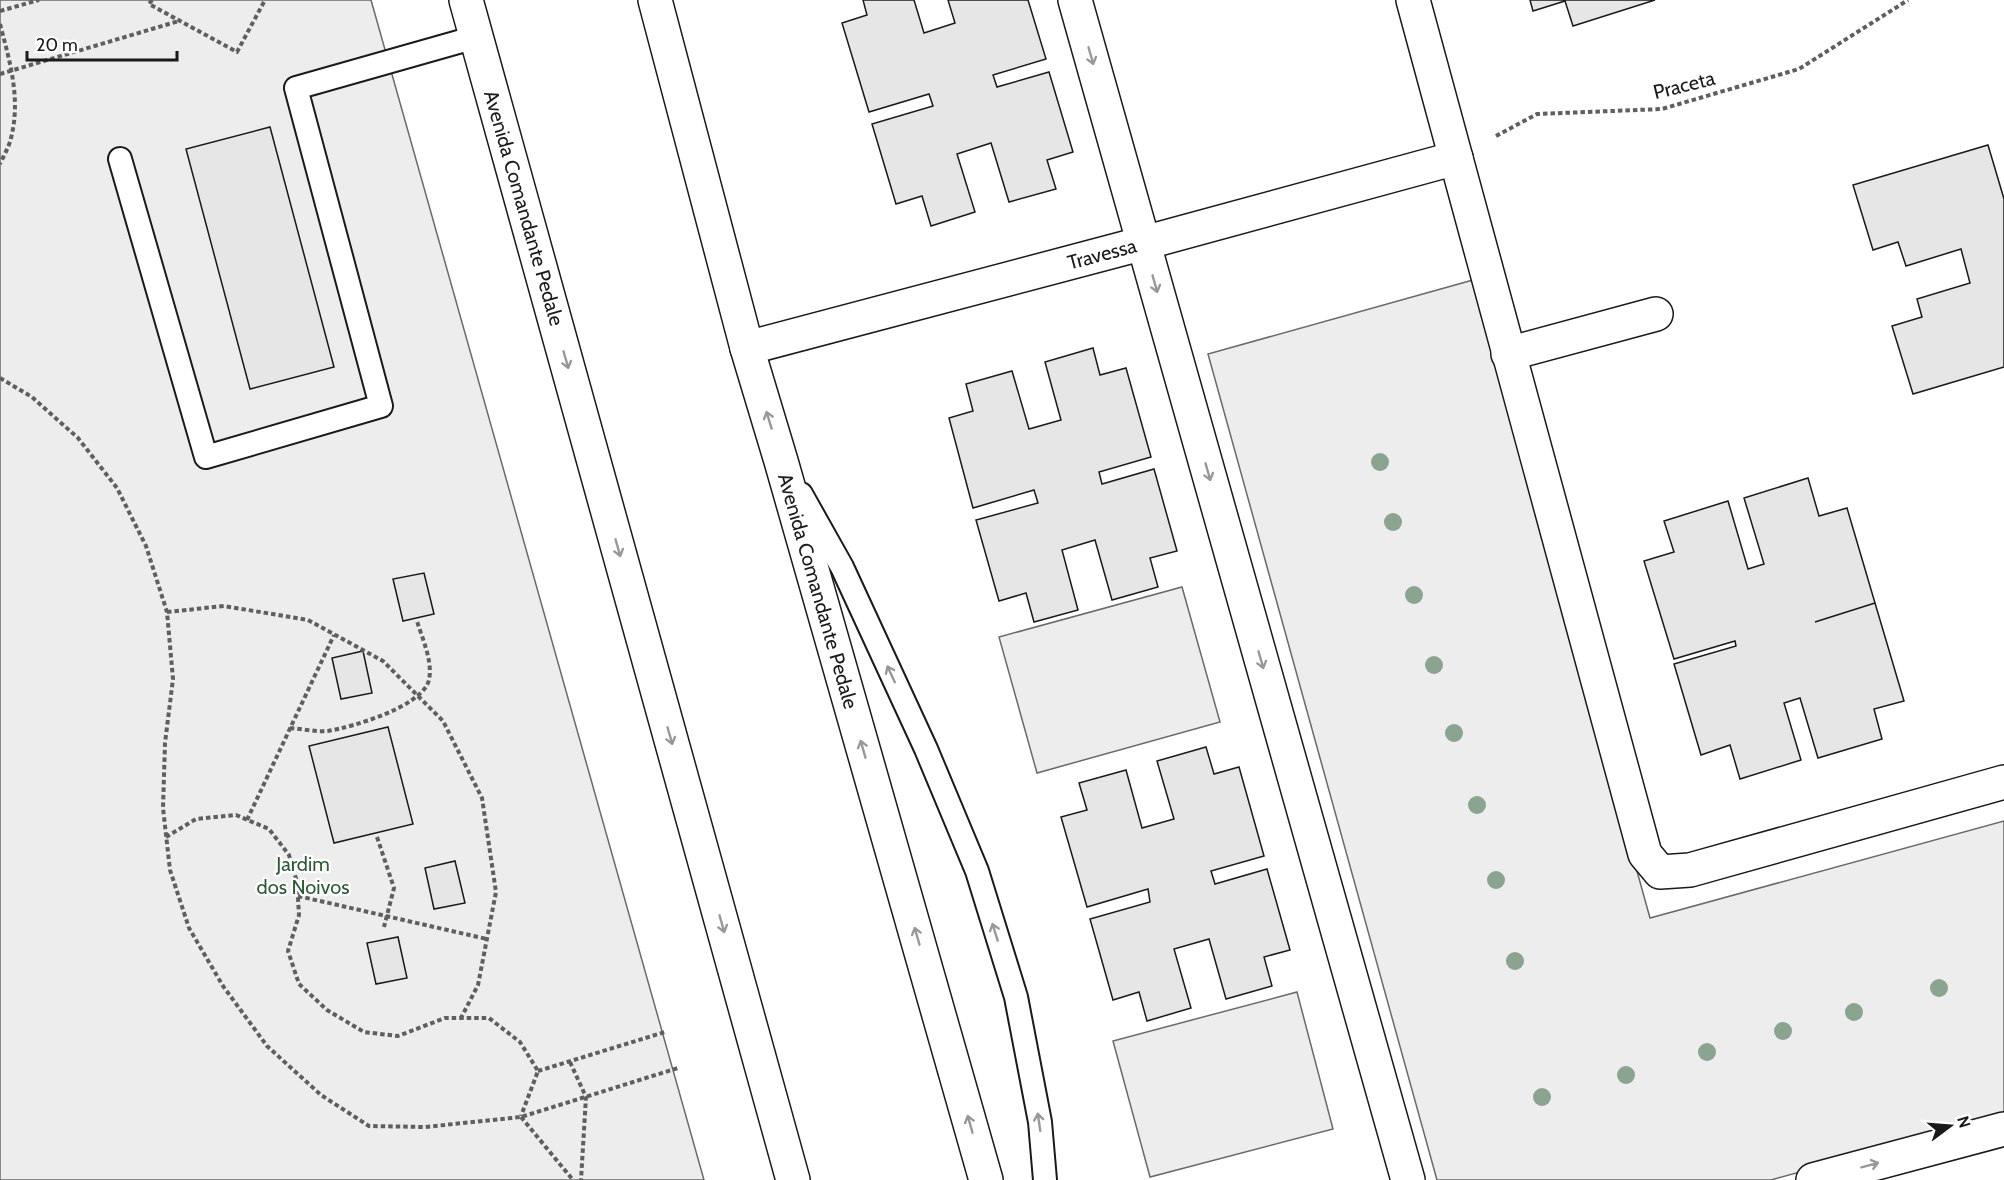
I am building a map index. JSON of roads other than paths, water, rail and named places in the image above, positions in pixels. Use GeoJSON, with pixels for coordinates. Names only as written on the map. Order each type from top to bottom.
{"type":"FeatureCollection","features":[{"type":"Feature","properties":{"kind":"street","name":"Avenida Comandante Pedale"},"geometry":{"type":"LineString","coordinates":[[466,0],[793,1180]]}},
{"type":"Feature","properties":{"kind":"street","name":"Avenida Comandante Pedale"},"geometry":{"type":"LineString","coordinates":[[655,0],[747,348],[986,1180]]}},
{"type":"Feature","properties":{"kind":"street"},"geometry":{"type":"LineString","coordinates":[[1075,0],[1408,1180]]}},
{"type":"Feature","properties":{"kind":"street"},"geometry":{"type":"LineString","coordinates":[[1413,0],[1645,854],[1660,872],[1690,870],[2004,782]]}},
{"type":"Feature","properties":{"kind":"street","name":"Travessa"},"geometry":{"type":"LineString","coordinates":[[747,348],[1456,158]]}},
{"type":"Feature","properties":{"kind":"street"},"geometry":{"type":"LineString","coordinates":[[1509,354],[1656,314]]}},
{"type":"Feature","properties":{"kind":"street"},"geometry":{"type":"LineString","coordinates":[[1814,1180],[2004,1129]]}},
{"type":"Feature","properties":{"kind":"lane"},"geometry":{"type":"LineString","coordinates":[[120,159],[206,457],[381,406],[296,88],[476,37]]}},
{"type":"Feature","properties":{"kind":"lane"},"geometry":{"type":"LineString","coordinates":[[781,460],[842,567],[926,749],[977,871],[1016,997],[1040,1122],[1045,1180]]}},
{"type":"Feature","properties":{"kind":"park label","name":"Jardim dos Noivos"},"geometry":{"type":"Point","coordinates":[303,876]}}]}
